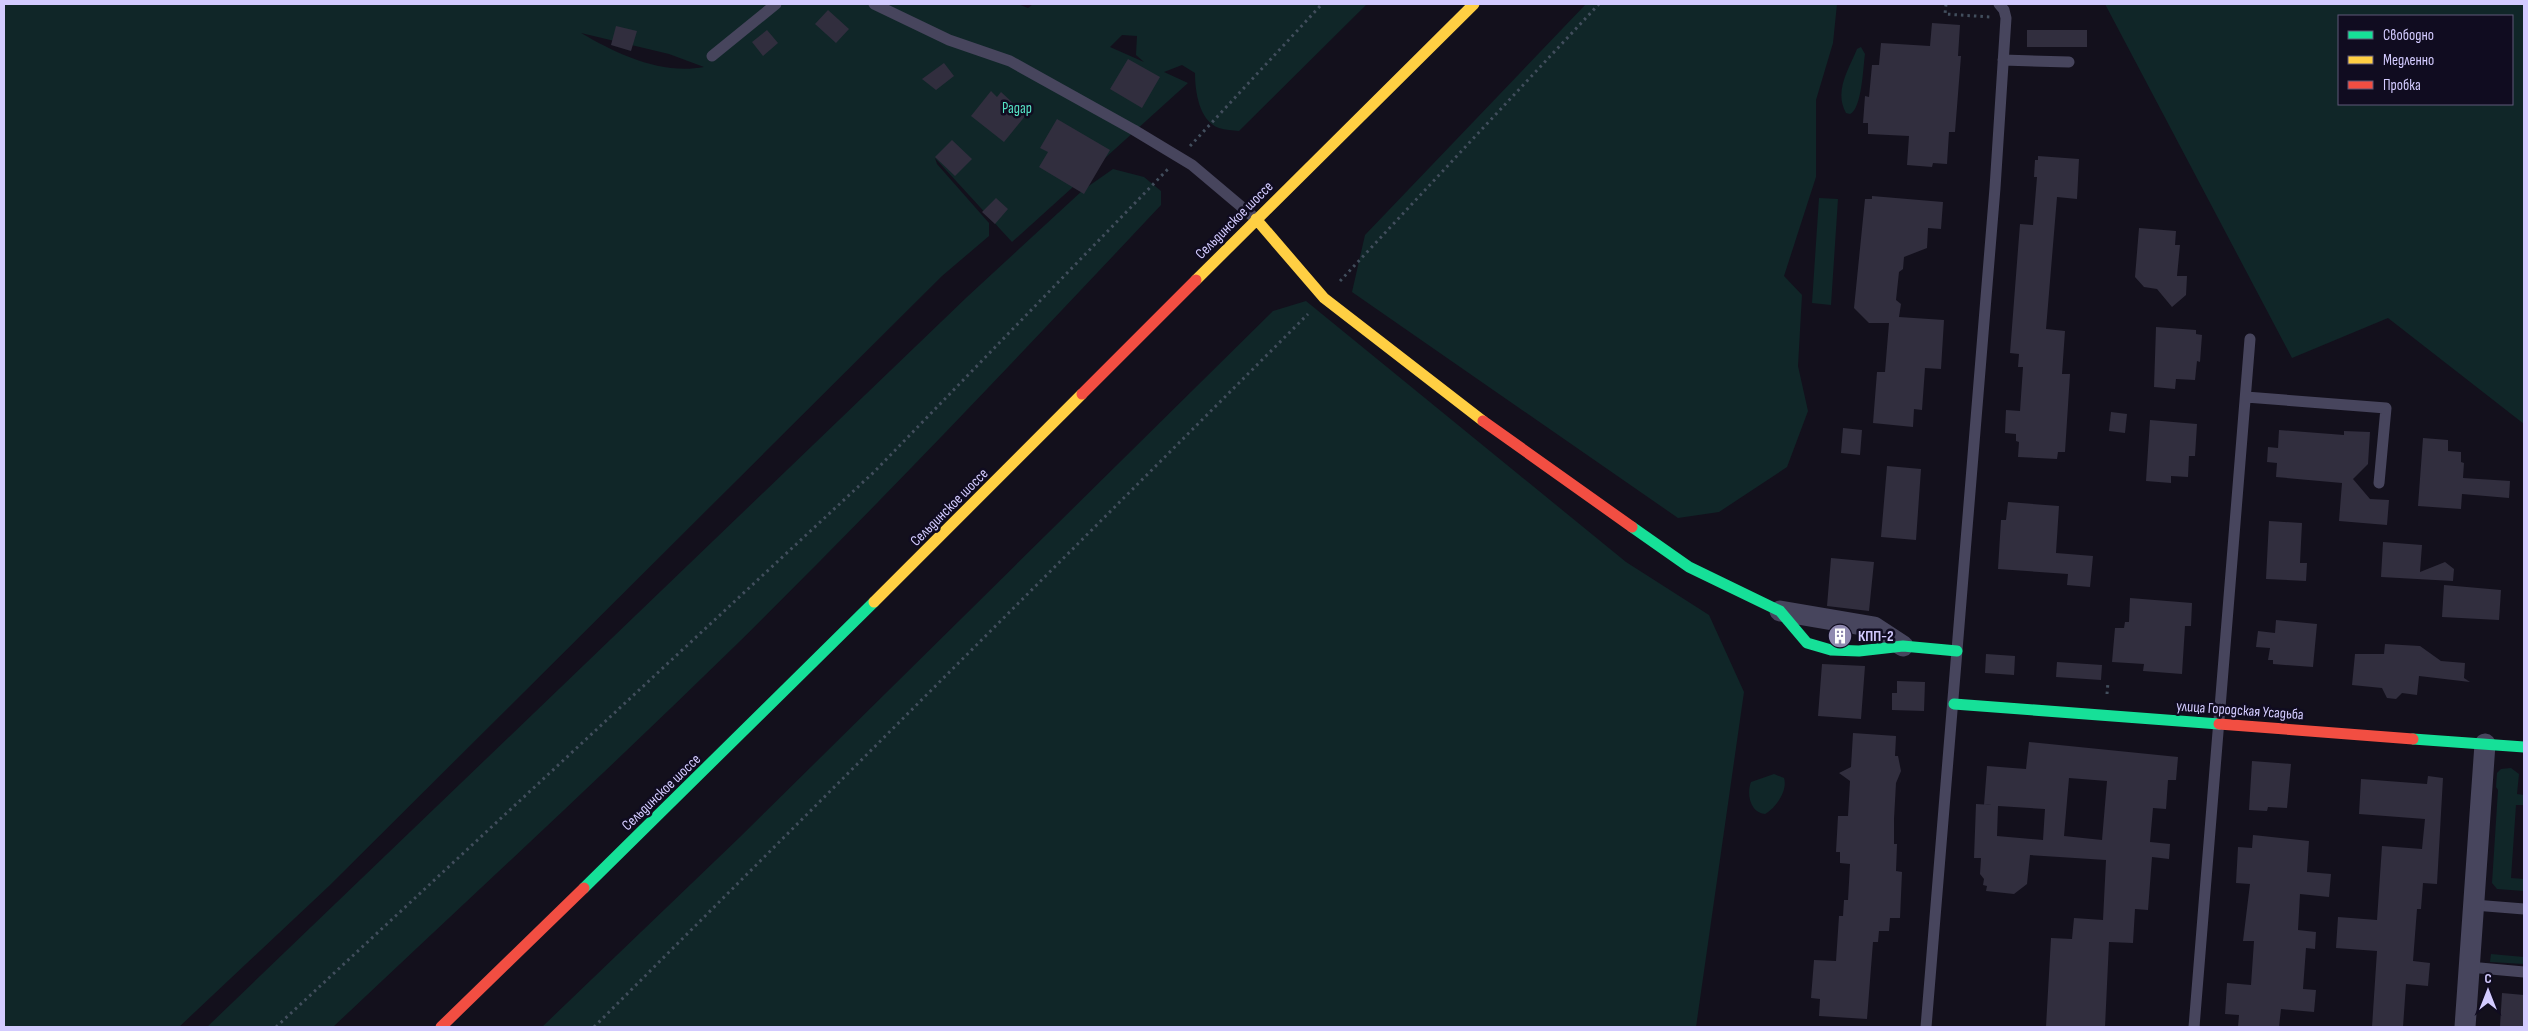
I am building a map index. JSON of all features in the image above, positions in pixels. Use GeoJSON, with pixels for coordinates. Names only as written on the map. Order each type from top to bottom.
{"type":"FeatureCollection","features":[{"type":"Feature","properties":{"kind":"main road","name":"Сельдинское шоссе"},"geometry":{"type":"LineString","coordinates":[[441,1027],[851,626],[1256,219],[1474,4]]}},
{"type":"Feature","properties":{"kind":"main road"},"geometry":{"type":"LineString","coordinates":[[1256,219],[1324,298],[1470,412],[1689,567],[1780,612],[1807,643],[1831,650],[1859,651],[1902,646],[1956,651]]}},
{"type":"Feature","properties":{"kind":"main road","name":"улица Городская Усадьба"},"geometry":{"type":"LineString","coordinates":[[1954,704],[2524,747]]}},
{"type":"Feature","properties":{"kind":"street"},"geometry":{"type":"LineString","coordinates":[[1780,612],[1874,627],[1902,646]]}},
{"type":"Feature","properties":{"kind":"street"},"geometry":{"type":"LineString","coordinates":[[2465,1027],[2486,744]]}},
{"type":"Feature","properties":{"kind":"lane"},"geometry":{"type":"LineString","coordinates":[[712,56],[776,4]]}},
{"type":"Feature","properties":{"kind":"lane"},"geometry":{"type":"LineString","coordinates":[[874,4],[949,40],[1010,60],[1192,165],[1256,219]]}},
{"type":"Feature","properties":{"kind":"lane"},"geometry":{"type":"LineString","coordinates":[[1926,1027],[1995,188],[2006,18],[2004,10],[1999,4]]}},
{"type":"Feature","properties":{"kind":"lane"},"geometry":{"type":"LineString","coordinates":[[2002,60],[2068,62]]}},
{"type":"Feature","properties":{"kind":"lane"},"geometry":{"type":"LineString","coordinates":[[2194,1027],[2221,723],[2250,339]]}},
{"type":"Feature","properties":{"kind":"lane"},"geometry":{"type":"LineString","coordinates":[[2246,397],[2386,408],[2379,483]]}},
{"type":"Feature","properties":{"kind":"lane"},"geometry":{"type":"LineString","coordinates":[[2474,905],[2524,909]]}},
{"type":"Feature","properties":{"kind":"lane"},"geometry":{"type":"LineString","coordinates":[[2469,967],[2524,972]]}},
{"type":"Feature","properties":{"kind":"path"},"geometry":{"type":"LineString","coordinates":[[276,1027],[874,472],[1179,157],[1322,4]]}},
{"type":"Feature","properties":{"kind":"path"},"geometry":{"type":"LineString","coordinates":[[594,1027],[1324,298],[1599,4]]}},
{"type":"Feature","properties":{"kind":"path"},"geometry":{"type":"LineString","coordinates":[[1946,4],[1945,14],[2006,18]]}},
{"type":"Feature","properties":{"kind":"green space","name":"Радар"},"geometry":{"type":"Polygon","coordinates":[[[4,4],[1018,4],[1028,8],[1033,4],[1367,4],[1239,131],[1219,128],[1207,119],[1197,96],[1195,73],[1182,65],[1164,72],[1188,83],[1012,242],[935,158],[937,164],[989,223],[989,236],[942,276],[329,886],[179,1027],[4,1027],[4,4]],[[581,33],[609,48],[640,61],[672,68],[704,67],[669,54],[581,33]],[[1122,35],[1110,47],[1144,62],[1136,55],[1137,36],[1122,35]]]}},
{"type":"Feature","properties":{"kind":"green space"},"geometry":{"type":"Polygon","coordinates":[[[1586,4],[1837,4],[1833,43],[1816,100],[1816,177],[1784,276],[1802,295],[1798,366],[1808,411],[1787,467],[1719,512],[1678,518],[1352,292],[1365,235],[1586,4]]]}},
{"type":"Feature","properties":{"kind":"green space"},"geometry":{"type":"Polygon","coordinates":[[[2105,4],[2524,4],[2524,424],[2388,318],[2292,358],[2105,4]]]}},
{"type":"Feature","properties":{"kind":"green space"},"geometry":{"type":"Polygon","coordinates":[[[1861,47],[1865,54],[1861,87],[1857,104],[1854,111],[1850,114],[1846,113],[1843,105],[1842,89],[1846,73],[1857,49],[1861,47]]]}},
{"type":"Feature","properties":{"kind":"green space"},"geometry":{"type":"Polygon","coordinates":[[[1113,169],[1144,177],[1161,191],[1161,205],[845,536],[737,644],[586,789],[333,1027],[207,1027],[967,297],[1083,190],[1113,169]]]}},
{"type":"Feature","properties":{"kind":"green space"},"geometry":{"type":"Polygon","coordinates":[[[1819,198],[1838,199],[1831,305],[1812,303],[1819,198]]]}},
{"type":"Feature","properties":{"kind":"green space"},"geometry":{"type":"Polygon","coordinates":[[[1306,301],[1626,562],[1709,615],[1744,692],[1696,1027],[542,1027],[740,837],[1273,311],[1306,301]]]}},
{"type":"Feature","properties":{"kind":"green space"},"geometry":{"type":"Polygon","coordinates":[[[2511,768],[2519,774],[2517,794],[2524,795],[2524,805],[2516,805],[2511,878],[2524,879],[2524,891],[2497,889],[2492,883],[2498,790],[2496,787],[2497,773],[2501,769],[2511,768]]]}},
{"type":"Feature","properties":{"kind":"green space"},"geometry":{"type":"Polygon","coordinates":[[[1774,774],[1784,778],[1783,793],[1769,811],[1765,814],[1760,813],[1753,807],[1751,802],[1749,792],[1751,782],[1774,774]]]}},
{"type":"Feature","properties":{"kind":"green space"},"geometry":{"type":"Polygon","coordinates":[[[2491,954],[2524,957],[2524,964],[2490,962],[2491,954]]]}},
{"type":"Feature","properties":{"kind":"building"},"geometry":{"type":"Polygon","coordinates":[[[828,10],[849,29],[836,43],[815,24],[828,10]]]}},
{"type":"Feature","properties":{"kind":"building"},"geometry":{"type":"Polygon","coordinates":[[[1932,23],[1960,25],[1958,56],[1961,56],[1955,132],[1949,132],[1947,164],[1933,163],[1932,167],[1907,165],[1909,136],[1868,134],[1868,123],[1863,123],[1865,96],[1869,97],[1872,65],[1879,65],[1881,43],[1930,46],[1932,23]]]}},
{"type":"Feature","properties":{"kind":"building"},"geometry":{"type":"Polygon","coordinates":[[[616,26],[637,31],[631,51],[611,45],[616,26]]]}},
{"type":"Feature","properties":{"kind":"building"},"geometry":{"type":"Polygon","coordinates":[[[767,30],[778,43],[763,56],[752,42],[767,30]]]}},
{"type":"Feature","properties":{"kind":"building"},"geometry":{"type":"Polygon","coordinates":[[[2027,30],[2087,30],[2087,47],[2027,47],[2027,30]]]}},
{"type":"Feature","properties":{"kind":"building"},"geometry":{"type":"Polygon","coordinates":[[[1128,59],[1160,77],[1142,108],[1110,89],[1128,59]]]}},
{"type":"Feature","properties":{"kind":"building"},"geometry":{"type":"Polygon","coordinates":[[[944,63],[954,76],[936,90],[922,79],[944,63]]]}},
{"type":"Feature","properties":{"kind":"building"},"geometry":{"type":"Polygon","coordinates":[[[991,91],[997,97],[1001,92],[1026,115],[1004,142],[971,116],[991,91]]]}},
{"type":"Feature","properties":{"kind":"building"},"geometry":{"type":"Polygon","coordinates":[[[1057,119],[1110,150],[1084,194],[1039,167],[1048,152],[1040,148],[1057,119]]]}},
{"type":"Feature","properties":{"kind":"building"},"geometry":{"type":"Polygon","coordinates":[[[952,140],[972,159],[955,176],[935,157],[952,140]]]}},
{"type":"Feature","properties":{"kind":"building"},"geometry":{"type":"Polygon","coordinates":[[[2038,156],[2079,159],[2077,199],[2057,197],[2046,329],[2065,331],[2062,374],[2070,374],[2065,452],[2058,452],[2057,459],[2018,457],[2019,442],[2016,441],[2016,434],[2005,433],[2006,410],[2020,411],[2023,367],[2018,367],[2019,354],[2010,353],[2020,224],[2033,225],[2037,177],[2034,177],[2035,160],[2038,160],[2038,156]]]}},
{"type":"Feature","properties":{"kind":"building"},"geometry":{"type":"Polygon","coordinates":[[[1872,196],[1943,202],[1941,229],[1928,228],[1927,248],[1904,257],[1903,269],[1899,272],[1896,300],[1901,304],[1899,317],[1944,320],[1941,369],[1925,368],[1922,410],[1914,409],[1913,427],[1873,423],[1877,372],[1885,372],[1889,323],[1869,323],[1854,308],[1865,199],[1872,199],[1872,196]]]}},
{"type":"Feature","properties":{"kind":"building"},"geometry":{"type":"Polygon","coordinates":[[[996,198],[1008,209],[995,224],[982,212],[996,198]]]}},
{"type":"Feature","properties":{"kind":"building"},"geometry":{"type":"Polygon","coordinates":[[[2139,228],[2176,231],[2175,245],[2180,245],[2177,276],[2187,276],[2186,295],[2172,307],[2157,289],[2144,287],[2135,277],[2139,228]]]}},
{"type":"Feature","properties":{"kind":"building"},"geometry":{"type":"Polygon","coordinates":[[[2156,327],[2196,330],[2196,334],[2202,335],[2200,362],[2197,361],[2195,380],[2176,379],[2175,389],[2154,387],[2156,327]]]}},
{"type":"Feature","properties":{"kind":"building"},"geometry":{"type":"Polygon","coordinates":[[[2111,412],[2127,414],[2125,433],[2109,431],[2111,412]]]}},
{"type":"Feature","properties":{"kind":"building"},"geometry":{"type":"Polygon","coordinates":[[[2150,420],[2197,424],[2195,456],[2189,456],[2188,477],[2171,476],[2171,483],[2146,481],[2150,420]]]}},
{"type":"Feature","properties":{"kind":"building"},"geometry":{"type":"Polygon","coordinates":[[[1843,428],[1862,430],[1860,455],[1841,453],[1843,428]]]}},
{"type":"Feature","properties":{"kind":"building"},"geometry":{"type":"Polygon","coordinates":[[[2279,430],[2344,435],[2344,431],[2370,432],[2368,464],[2353,479],[2370,499],[2389,500],[2387,525],[2339,521],[2342,483],[2276,477],[2277,463],[2267,462],[2268,447],[2278,448],[2279,430]]]}},
{"type":"Feature","properties":{"kind":"building"},"geometry":{"type":"Polygon","coordinates":[[[2423,438],[2448,440],[2448,451],[2461,452],[2461,462],[2464,463],[2463,478],[2510,481],[2509,498],[2462,494],[2461,509],[2418,506],[2423,438]]]}},
{"type":"Feature","properties":{"kind":"building"},"geometry":{"type":"Polygon","coordinates":[[[1887,466],[1921,469],[1916,540],[1881,537],[1887,466]]]}},
{"type":"Feature","properties":{"kind":"building"},"geometry":{"type":"Polygon","coordinates":[[[2008,502],[2059,506],[2056,553],[2093,556],[2090,587],[2067,585],[2068,574],[1998,569],[2001,520],[2006,520],[2008,502]]]}},
{"type":"Feature","properties":{"kind":"building"},"geometry":{"type":"Polygon","coordinates":[[[2269,521],[2302,523],[2300,563],[2307,563],[2306,581],[2266,579],[2269,521]]]}},
{"type":"Feature","properties":{"kind":"building"},"geometry":{"type":"Polygon","coordinates":[[[2383,542],[2422,545],[2420,572],[2445,562],[2454,569],[2453,581],[2381,577],[2383,542]]]}},
{"type":"Feature","properties":{"kind":"building"},"geometry":{"type":"Polygon","coordinates":[[[1831,558],[1874,562],[1869,611],[1827,606],[1831,558]]]}},
{"type":"Feature","properties":{"kind":"building"},"geometry":{"type":"Polygon","coordinates":[[[2444,585],[2501,590],[2499,620],[2442,617],[2444,585]]]}},
{"type":"Feature","properties":{"kind":"building"},"geometry":{"type":"Polygon","coordinates":[[[2130,598],[2192,603],[2191,626],[2185,626],[2182,674],[2143,671],[2144,664],[2112,662],[2115,628],[2124,628],[2125,622],[2129,622],[2130,598]]]}},
{"type":"Feature","properties":{"kind":"building"},"geometry":{"type":"Polygon","coordinates":[[[2276,620],[2317,624],[2313,667],[2273,664],[2273,660],[2268,660],[2270,648],[2256,647],[2258,631],[2275,633],[2276,620]]]}},
{"type":"Feature","properties":{"kind":"building"},"geometry":{"type":"Polygon","coordinates":[[[2385,644],[2420,646],[2441,661],[2465,663],[2464,678],[2470,682],[2419,676],[2417,695],[2402,693],[2396,699],[2387,698],[2382,688],[2352,685],[2355,654],[2384,654],[2385,644]]]}},
{"type":"Feature","properties":{"kind":"building"},"geometry":{"type":"Polygon","coordinates":[[[1986,654],[2015,656],[2014,675],[1985,673],[1986,654]]]}},
{"type":"Feature","properties":{"kind":"building"},"geometry":{"type":"Polygon","coordinates":[[[2057,662],[2102,665],[2101,680],[2056,677],[2057,662]]]}},
{"type":"Feature","properties":{"kind":"building"},"geometry":{"type":"Polygon","coordinates":[[[1822,664],[1865,666],[1861,719],[1818,716],[1822,664]]]}},
{"type":"Feature","properties":{"kind":"building"},"geometry":{"type":"Polygon","coordinates":[[[1897,681],[1925,682],[1924,711],[1892,710],[1892,693],[1897,693],[1897,681]]]}},
{"type":"Feature","properties":{"kind":"building"},"geometry":{"type":"Polygon","coordinates":[[[1853,733],[1896,736],[1895,756],[1898,756],[1901,771],[1896,783],[1894,819],[1894,844],[1897,844],[1896,871],[1902,872],[1900,918],[1890,918],[1889,931],[1879,931],[1878,942],[1873,942],[1867,1019],[1819,1016],[1820,999],[1811,998],[1814,960],[1836,961],[1839,916],[1843,916],[1844,900],[1848,900],[1850,864],[1840,863],[1840,852],[1836,852],[1838,816],[1848,816],[1850,781],[1839,773],[1851,767],[1853,733]]]}},
{"type":"Feature","properties":{"kind":"building"},"geometry":{"type":"Polygon","coordinates":[[[2029,742],[2178,757],[2176,780],[2168,780],[2166,809],[2153,808],[2150,842],[2170,844],[2169,859],[2152,857],[2148,910],[2135,909],[2133,943],[2109,942],[2105,1027],[2046,1027],[2051,938],[2072,939],[2074,918],[2103,920],[2106,860],[2030,855],[2027,884],[2014,894],[1986,891],[1987,886],[1983,885],[1984,879],[1980,874],[1981,858],[1974,858],[1976,804],[1984,805],[1987,766],[2026,769],[2029,742]],[[2069,778],[2064,836],[2102,840],[2107,781],[2069,778]],[[1998,806],[1997,836],[2043,840],[2045,809],[1998,806]]]}},
{"type":"Feature","properties":{"kind":"building"},"geometry":{"type":"Polygon","coordinates":[[[2252,761],[2291,764],[2287,808],[2268,807],[2267,811],[2249,810],[2252,761]]]}},
{"type":"Feature","properties":{"kind":"building"},"geometry":{"type":"Polygon","coordinates":[[[2428,776],[2443,778],[2437,884],[2423,883],[2421,909],[2417,909],[2413,961],[2430,963],[2428,986],[2406,984],[2403,1027],[2372,1027],[2377,951],[2336,948],[2338,917],[2377,920],[2382,846],[2422,849],[2425,819],[2359,814],[2361,779],[2427,784],[2428,776]]]}},
{"type":"Feature","properties":{"kind":"building"},"geometry":{"type":"Polygon","coordinates":[[[2253,835],[2309,841],[2307,872],[2331,874],[2329,897],[2300,894],[2298,930],[2316,932],[2315,949],[2306,948],[2303,989],[2316,990],[2314,1012],[2281,1009],[2279,1027],[2238,1027],[2239,1015],[2225,1014],[2227,983],[2251,985],[2254,941],[2243,941],[2250,884],[2236,883],[2238,847],[2252,848],[2253,835]]]}},
{"type":"Feature","properties":{"kind":"building"},"geometry":{"type":"Polygon","coordinates":[[[2502,993],[2524,995],[2524,1027],[2500,1027],[2502,993]]]}},
{"type":"Feature","properties":{"kind":"traffic: fast"},"geometry":{"type":"LineString","coordinates":[[1632,527],[1689,567],[1780,611],[1807,643],[1831,650],[1859,651],[1903,646],[1957,651]]}},
{"type":"Feature","properties":{"kind":"traffic: fast"},"geometry":{"type":"LineString","coordinates":[[584,888],[874,602]]}},
{"type":"Feature","properties":{"kind":"traffic: fast"},"geometry":{"type":"LineString","coordinates":[[1954,704],[2219,724]]}},
{"type":"Feature","properties":{"kind":"traffic: fast"},"geometry":{"type":"LineString","coordinates":[[2413,739],[2524,747]]}},
{"type":"Feature","properties":{"kind":"traffic: slow"},"geometry":{"type":"LineString","coordinates":[[1196,280],[1474,4]]}},
{"type":"Feature","properties":{"kind":"traffic: slow"},"geometry":{"type":"LineString","coordinates":[[1256,219],[1324,298],[1483,421]]}},
{"type":"Feature","properties":{"kind":"traffic: slow"},"geometry":{"type":"LineString","coordinates":[[874,602],[1082,394]]}},
{"type":"Feature","properties":{"kind":"traffic: jam"},"geometry":{"type":"LineString","coordinates":[[1082,394],[1196,280]]}},
{"type":"Feature","properties":{"kind":"traffic: jam"},"geometry":{"type":"LineString","coordinates":[[1483,421],[1632,527]]}},
{"type":"Feature","properties":{"kind":"traffic: jam"},"geometry":{"type":"LineString","coordinates":[[2219,724],[2413,739]]}},
{"type":"Feature","properties":{"kind":"traffic: jam"},"geometry":{"type":"LineString","coordinates":[[441,1027],[584,888]]}},
{"type":"Feature","properties":{"kind":"place","name":"КПП-2"},"geometry":{"type":"Point","coordinates":[1840,636]}}]}
